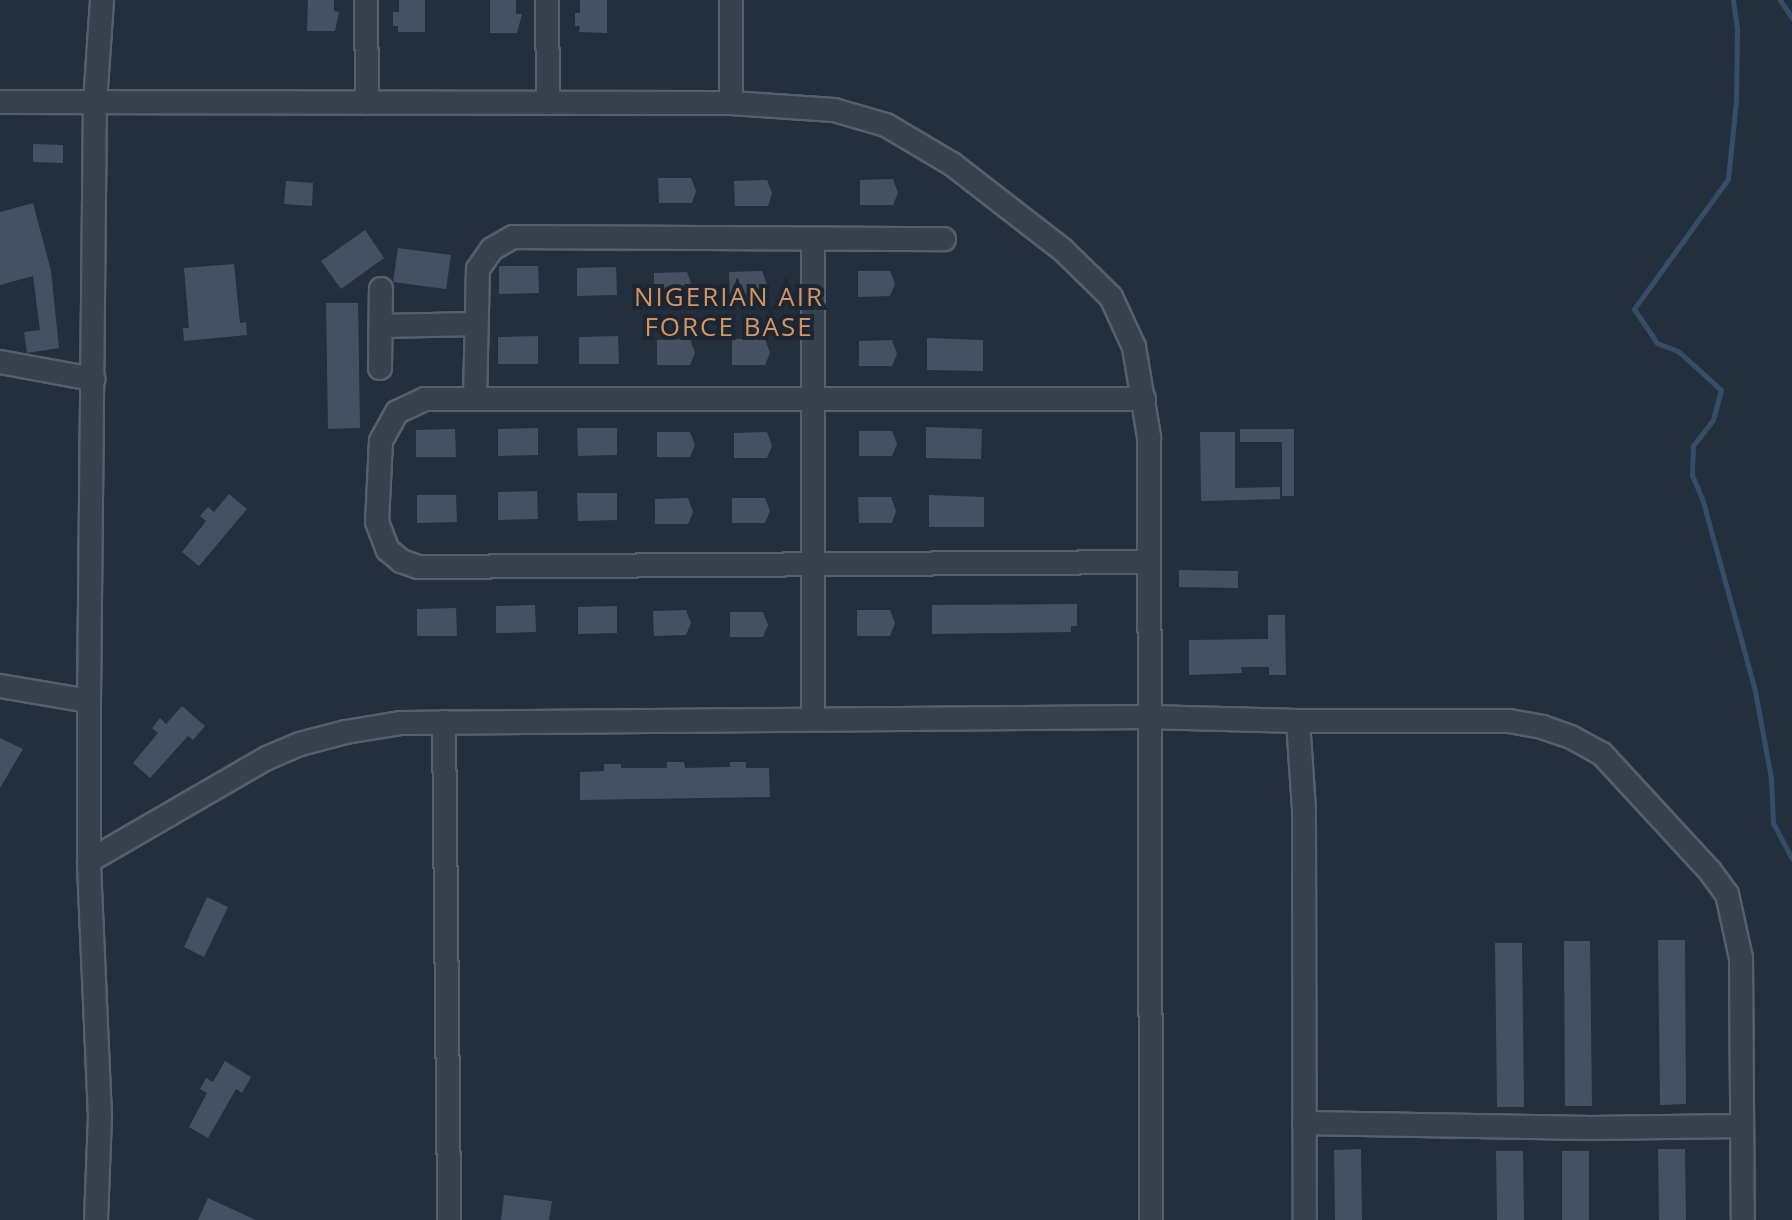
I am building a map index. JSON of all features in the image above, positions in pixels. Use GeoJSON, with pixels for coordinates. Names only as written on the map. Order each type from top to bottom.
{"type":"FeatureCollection","features":[{"type":"Feature","properties":{"kind":"street"},"geometry":{"type":"LineString","coordinates":[[96,1220],[100,1117],[89,861],[89,701],[95,103],[102,0]]}},
{"type":"Feature","properties":{"kind":"street"},"geometry":{"type":"LineString","coordinates":[[366,0],[367,103]]}},
{"type":"Feature","properties":{"kind":"street"},"geometry":{"type":"LineString","coordinates":[[547,0],[548,103]]}},
{"type":"Feature","properties":{"kind":"street"},"geometry":{"type":"LineString","coordinates":[[731,0],[731,103]]}},
{"type":"Feature","properties":{"kind":"street"},"geometry":{"type":"LineString","coordinates":[[0,102],[731,103],[834,110],[886,125],[952,164],[1063,250],[1111,297],[1134,347],[1149,437],[1151,1220]]}},
{"type":"Feature","properties":{"kind":"street"},"geometry":{"type":"LineString","coordinates":[[475,399],[478,269],[492,249],[513,237],[944,239]]}},
{"type":"Feature","properties":{"kind":"street"},"geometry":{"type":"LineString","coordinates":[[813,239],[813,719]]}},
{"type":"Feature","properties":{"kind":"street"},"geometry":{"type":"LineString","coordinates":[[380,368],[381,289]]}},
{"type":"Feature","properties":{"kind":"street"},"geometry":{"type":"LineString","coordinates":[[381,326],[476,324]]}},
{"type":"Feature","properties":{"kind":"street"},"geometry":{"type":"LineString","coordinates":[[0,362],[93,379]]}},
{"type":"Feature","properties":{"kind":"street"},"geometry":{"type":"LineString","coordinates":[[1144,399],[425,399],[397,412],[381,441],[377,522],[380,537],[401,561],[418,567],[1148,562]]}},
{"type":"Feature","properties":{"kind":"street"},"geometry":{"type":"LineString","coordinates":[[0,686],[89,701]]}},
{"type":"Feature","properties":{"kind":"street"},"geometry":{"type":"LineString","coordinates":[[89,861],[267,758],[300,744],[401,723],[1149,717],[1509,721],[1571,737],[1602,754],[1710,871],[1727,894],[1741,958],[1743,1220]]}},
{"type":"Feature","properties":{"kind":"street"},"geometry":{"type":"LineString","coordinates":[[1298,721],[1304,810],[1305,1220]]}},
{"type":"Feature","properties":{"kind":"street"},"geometry":{"type":"LineString","coordinates":[[444,722],[449,1220]]}},
{"type":"Feature","properties":{"kind":"street"},"geometry":{"type":"LineString","coordinates":[[1304,1123],[1577,1128],[1741,1126]]}},
{"type":"Feature","properties":{"kind":"building"},"geometry":{"type":"Polygon","coordinates":[[[308,0],[334,0],[334,11],[339,12],[335,31],[307,31],[308,0]]]}},
{"type":"Feature","properties":{"kind":"building"},"geometry":{"type":"Polygon","coordinates":[[[399,0],[425,0],[425,32],[398,32],[398,26],[393,26],[393,12],[399,12],[399,0]]]}},
{"type":"Feature","properties":{"kind":"building"},"geometry":{"type":"Polygon","coordinates":[[[490,0],[516,0],[516,14],[522,14],[517,33],[490,33],[490,0]]]}},
{"type":"Feature","properties":{"kind":"building"},"geometry":{"type":"Polygon","coordinates":[[[580,0],[607,0],[607,33],[579,32],[580,26],[575,26],[575,13],[580,13],[580,0]]]}},
{"type":"Feature","properties":{"kind":"building"},"geometry":{"type":"Polygon","coordinates":[[[33,144],[63,145],[63,163],[33,162],[33,144]]]}},
{"type":"Feature","properties":{"kind":"building"},"geometry":{"type":"Polygon","coordinates":[[[658,178],[691,178],[696,191],[692,203],[659,203],[658,178]]]}},
{"type":"Feature","properties":{"kind":"building"},"geometry":{"type":"Polygon","coordinates":[[[893,179],[898,193],[893,205],[860,205],[860,180],[893,179]]]}},
{"type":"Feature","properties":{"kind":"building"},"geometry":{"type":"Polygon","coordinates":[[[767,180],[772,193],[768,206],[735,206],[734,181],[767,180]]]}},
{"type":"Feature","properties":{"kind":"building"},"geometry":{"type":"Polygon","coordinates":[[[286,181],[313,183],[312,206],[284,204],[286,181]]]}},
{"type":"Feature","properties":{"kind":"building"},"geometry":{"type":"Polygon","coordinates":[[[33,203],[51,271],[59,348],[27,353],[24,332],[40,330],[33,276],[0,285],[0,212],[33,203]]]}},
{"type":"Feature","properties":{"kind":"building"},"geometry":{"type":"Polygon","coordinates":[[[365,230],[384,258],[341,289],[321,261],[365,230]]]}},
{"type":"Feature","properties":{"kind":"building"},"geometry":{"type":"Polygon","coordinates":[[[398,248],[451,255],[446,289],[393,282],[398,248]]]}},
{"type":"Feature","properties":{"kind":"building"},"geometry":{"type":"Polygon","coordinates":[[[234,264],[240,323],[246,322],[247,335],[184,341],[183,328],[189,328],[184,268],[234,264]]]}},
{"type":"Feature","properties":{"kind":"building"},"geometry":{"type":"Polygon","coordinates":[[[499,266],[538,266],[539,293],[499,294],[499,266]]]}},
{"type":"Feature","properties":{"kind":"building"},"geometry":{"type":"Polygon","coordinates":[[[616,267],[617,295],[577,296],[577,268],[616,267]]]}},
{"type":"Feature","properties":{"kind":"building"},"geometry":{"type":"Polygon","coordinates":[[[762,271],[767,285],[763,297],[730,297],[729,272],[762,271]]]}},
{"type":"Feature","properties":{"kind":"building"},"geometry":{"type":"Polygon","coordinates":[[[858,271],[890,271],[895,284],[890,296],[858,297],[858,271]]]}},
{"type":"Feature","properties":{"kind":"building"},"geometry":{"type":"Polygon","coordinates":[[[687,272],[692,286],[687,298],[654,298],[654,273],[687,272]]]}},
{"type":"Feature","properties":{"kind":"building"},"geometry":{"type":"Polygon","coordinates":[[[326,303],[358,303],[360,428],[328,429],[326,303]]]}},
{"type":"Feature","properties":{"kind":"building"},"geometry":{"type":"Polygon","coordinates":[[[538,336],[538,364],[498,364],[498,337],[538,336]]]}},
{"type":"Feature","properties":{"kind":"building"},"geometry":{"type":"Polygon","coordinates":[[[618,336],[619,364],[579,364],[579,337],[618,336]]]}},
{"type":"Feature","properties":{"kind":"building"},"geometry":{"type":"Polygon","coordinates":[[[927,338],[983,340],[983,371],[927,370],[927,338]]]}},
{"type":"Feature","properties":{"kind":"building"},"geometry":{"type":"Polygon","coordinates":[[[690,339],[695,353],[690,365],[657,365],[657,340],[690,339]]]}},
{"type":"Feature","properties":{"kind":"building"},"geometry":{"type":"Polygon","coordinates":[[[732,339],[765,339],[770,353],[765,365],[732,365],[732,339]]]}},
{"type":"Feature","properties":{"kind":"building"},"geometry":{"type":"Polygon","coordinates":[[[892,340],[897,354],[892,366],[859,366],[859,341],[892,340]]]}},
{"type":"Feature","properties":{"kind":"building"},"geometry":{"type":"Polygon","coordinates":[[[926,427],[982,429],[981,459],[926,458],[926,427]]]}},
{"type":"Feature","properties":{"kind":"building"},"geometry":{"type":"Polygon","coordinates":[[[538,428],[538,455],[498,456],[498,429],[538,428]]]}},
{"type":"Feature","properties":{"kind":"building"},"geometry":{"type":"Polygon","coordinates":[[[577,428],[617,428],[617,455],[578,456],[577,428]]]}},
{"type":"Feature","properties":{"kind":"building"},"geometry":{"type":"Polygon","coordinates":[[[455,429],[456,457],[416,457],[416,430],[455,429]]]}},
{"type":"Feature","properties":{"kind":"building"},"geometry":{"type":"Polygon","coordinates":[[[1240,429],[1294,429],[1294,496],[1282,496],[1282,442],[1240,442],[1240,429]]]}},
{"type":"Feature","properties":{"kind":"building"},"geometry":{"type":"Polygon","coordinates":[[[859,431],[892,431],[897,444],[892,456],[859,456],[859,431]]]}},
{"type":"Feature","properties":{"kind":"building"},"geometry":{"type":"Polygon","coordinates":[[[657,432],[690,432],[695,445],[690,457],[657,457],[657,432]]]}},
{"type":"Feature","properties":{"kind":"building"},"geometry":{"type":"Polygon","coordinates":[[[767,432],[772,446],[767,458],[734,458],[734,433],[767,432]]]}},
{"type":"Feature","properties":{"kind":"building"},"geometry":{"type":"Polygon","coordinates":[[[1200,432],[1235,432],[1235,488],[1280,487],[1280,499],[1201,501],[1200,432]]]}},
{"type":"Feature","properties":{"kind":"building"},"geometry":{"type":"Polygon","coordinates":[[[537,491],[538,519],[498,520],[498,492],[537,491]]]}},
{"type":"Feature","properties":{"kind":"building"},"geometry":{"type":"Polygon","coordinates":[[[577,493],[617,493],[617,520],[578,521],[577,493]]]}},
{"type":"Feature","properties":{"kind":"building"},"geometry":{"type":"Polygon","coordinates":[[[229,494],[247,509],[199,566],[182,552],[206,521],[200,516],[208,507],[214,512],[229,494]]]}},
{"type":"Feature","properties":{"kind":"building"},"geometry":{"type":"Polygon","coordinates":[[[417,495],[456,495],[457,522],[417,523],[417,495]]]}},
{"type":"Feature","properties":{"kind":"building"},"geometry":{"type":"Polygon","coordinates":[[[929,495],[984,497],[984,527],[929,527],[929,495]]]}},
{"type":"Feature","properties":{"kind":"building"},"geometry":{"type":"Polygon","coordinates":[[[858,497],[891,497],[896,511],[892,523],[859,523],[858,497]]]}},
{"type":"Feature","properties":{"kind":"building"},"geometry":{"type":"Polygon","coordinates":[[[688,498],[693,512],[688,524],[655,524],[655,499],[688,498]]]}},
{"type":"Feature","properties":{"kind":"building"},"geometry":{"type":"Polygon","coordinates":[[[732,498],[765,498],[770,511],[765,523],[732,523],[732,498]]]}},
{"type":"Feature","properties":{"kind":"building"},"geometry":{"type":"Polygon","coordinates":[[[1179,570],[1238,571],[1238,588],[1179,587],[1179,570]]]}},
{"type":"Feature","properties":{"kind":"building"},"geometry":{"type":"Polygon","coordinates":[[[1077,604],[1077,626],[1071,626],[1071,632],[932,634],[932,605],[1077,604]]]}},
{"type":"Feature","properties":{"kind":"building"},"geometry":{"type":"Polygon","coordinates":[[[535,605],[536,632],[496,633],[496,606],[535,605]]]}},
{"type":"Feature","properties":{"kind":"building"},"geometry":{"type":"Polygon","coordinates":[[[617,606],[617,633],[578,634],[578,607],[617,606]]]}},
{"type":"Feature","properties":{"kind":"building"},"geometry":{"type":"Polygon","coordinates":[[[456,608],[457,636],[417,636],[417,609],[456,608]]]}},
{"type":"Feature","properties":{"kind":"building"},"geometry":{"type":"Polygon","coordinates":[[[686,610],[691,623],[686,635],[654,636],[653,611],[686,610]]]}},
{"type":"Feature","properties":{"kind":"building"},"geometry":{"type":"Polygon","coordinates":[[[857,610],[890,610],[895,623],[890,636],[857,636],[857,610]]]}},
{"type":"Feature","properties":{"kind":"building"},"geometry":{"type":"Polygon","coordinates":[[[730,612],[763,612],[768,625],[763,637],[730,637],[730,612]]]}},
{"type":"Feature","properties":{"kind":"building"},"geometry":{"type":"Polygon","coordinates":[[[1268,615],[1285,615],[1286,675],[1269,675],[1269,667],[1241,667],[1242,673],[1189,675],[1189,640],[1268,639],[1268,615]]]}},
{"type":"Feature","properties":{"kind":"building"},"geometry":{"type":"Polygon","coordinates":[[[182,706],[205,726],[193,740],[188,736],[150,778],[133,763],[158,733],[152,728],[160,718],[166,724],[182,706]]]}},
{"type":"Feature","properties":{"kind":"building"},"geometry":{"type":"Polygon","coordinates":[[[0,738],[23,749],[0,788],[0,738]]]}},
{"type":"Feature","properties":{"kind":"building"},"geometry":{"type":"Polygon","coordinates":[[[667,762],[684,762],[685,768],[730,767],[730,762],[746,762],[746,768],[769,768],[770,797],[580,800],[580,772],[604,771],[604,764],[621,764],[621,768],[667,768],[667,762]]]}},
{"type":"Feature","properties":{"kind":"building"},"geometry":{"type":"Polygon","coordinates":[[[207,897],[228,907],[204,957],[184,947],[207,897]]]}},
{"type":"Feature","properties":{"kind":"building"},"geometry":{"type":"Polygon","coordinates":[[[1658,940],[1685,940],[1686,1104],[1660,1105],[1658,940]]]}},
{"type":"Feature","properties":{"kind":"building"},"geometry":{"type":"Polygon","coordinates":[[[1564,941],[1590,941],[1592,1106],[1565,1106],[1564,941]]]}},
{"type":"Feature","properties":{"kind":"building"},"geometry":{"type":"Polygon","coordinates":[[[1495,943],[1522,943],[1524,1107],[1497,1107],[1495,943]]]}},
{"type":"Feature","properties":{"kind":"building"},"geometry":{"type":"Polygon","coordinates":[[[225,1061],[251,1077],[242,1093],[236,1089],[208,1138],[189,1127],[207,1093],[200,1089],[206,1078],[213,1082],[225,1061]]]}},
{"type":"Feature","properties":{"kind":"building"},"geometry":{"type":"Polygon","coordinates":[[[1361,1149],[1362,1220],[1335,1220],[1334,1150],[1361,1149]]]}},
{"type":"Feature","properties":{"kind":"building"},"geometry":{"type":"Polygon","coordinates":[[[1658,1149],[1685,1149],[1686,1220],[1659,1220],[1658,1149]]]}},
{"type":"Feature","properties":{"kind":"building"},"geometry":{"type":"Polygon","coordinates":[[[1496,1151],[1523,1151],[1524,1220],[1497,1220],[1496,1151]]]}},
{"type":"Feature","properties":{"kind":"building"},"geometry":{"type":"Polygon","coordinates":[[[1562,1151],[1589,1151],[1589,1220],[1562,1220],[1562,1151]]]}},
{"type":"Feature","properties":{"kind":"building"},"geometry":{"type":"Polygon","coordinates":[[[504,1195],[552,1201],[549,1220],[501,1220],[504,1195]]]}},
{"type":"Feature","properties":{"kind":"building"},"geometry":{"type":"Polygon","coordinates":[[[208,1198],[256,1220],[198,1220],[208,1198]]]}},
{"type":"Feature","properties":{"kind":"waterway"},"geometry":{"type":"LineString","coordinates":[[1733,0],[1737,29],[1736,101],[1728,179],[1634,309],[1657,343],[1678,351],[1721,390],[1713,420],[1693,446],[1692,475],[1702,498],[1755,691],[1771,778],[1773,823],[1792,858]]}},
{"type":"Feature","properties":{"kind":"waterway"},"geometry":{"type":"LineString","coordinates":[[1780,0],[1792,18]]}},
{"type":"Feature","properties":{"kind":"district","name":"NIGERIAN AIR FORCE BASE"},"geometry":{"type":"Point","coordinates":[729,312]}}]}
